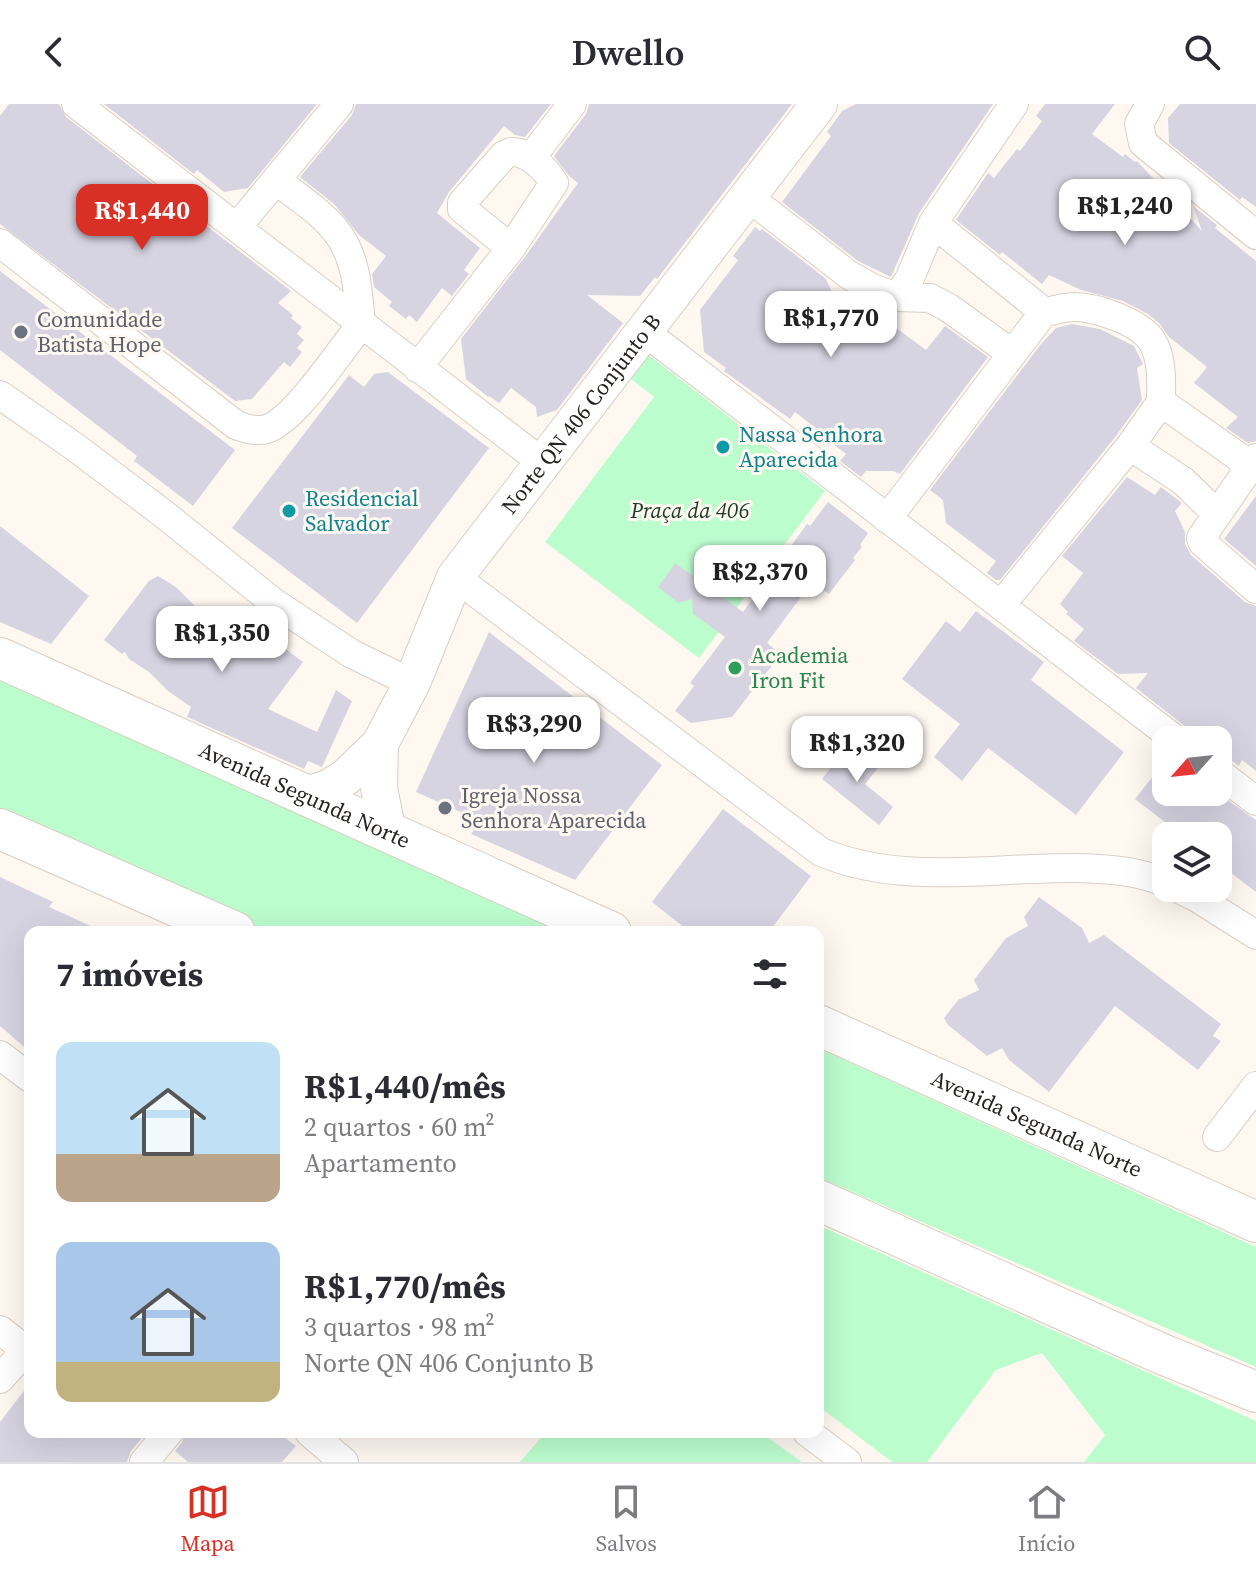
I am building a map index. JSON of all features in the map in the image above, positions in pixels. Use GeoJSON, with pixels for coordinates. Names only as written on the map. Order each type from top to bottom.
{"type":"FeatureCollection","features":[{"type":"Feature","properties":{"kind":"main road","name":"Avenida Segunda Norte"},"geometry":{"type":"LineString","coordinates":[[0,658],[597,926]]}},
{"type":"Feature","properties":{"kind":"main road"},"geometry":{"type":"LineString","coordinates":[[0,829],[221,926]]}},
{"type":"Feature","properties":{"kind":"main road","name":"Avenida Segunda Norte"},"geometry":{"type":"LineString","coordinates":[[824,1028],[1256,1222]]}},
{"type":"Feature","properties":{"kind":"main road"},"geometry":{"type":"LineString","coordinates":[[824,1203],[1162,1354],[1256,1392]]}},
{"type":"Feature","properties":{"kind":"street"},"geometry":{"type":"LineString","coordinates":[[76,104],[543,463]]}},
{"type":"Feature","properties":{"kind":"street"},"geometry":{"type":"LineString","coordinates":[[237,227],[339,104]]}},
{"type":"Feature","properties":{"kind":"street"},"geometry":{"type":"LineString","coordinates":[[531,158],[572,104]]}},
{"type":"Feature","properties":{"kind":"street","name":"Norte QN 406 Conjunto B"},"geometry":{"type":"LineString","coordinates":[[307,795],[328,788],[346,777],[380,744],[412,683],[455,577],[819,104]]}},
{"type":"Feature","properties":{"kind":"street"},"geometry":{"type":"LineString","coordinates":[[897,297],[909,280],[933,223],[1014,104]]}},
{"type":"Feature","properties":{"kind":"street"},"geometry":{"type":"LineString","coordinates":[[1144,106],[1139,124],[1143,143],[1256,235]]}},
{"type":"Feature","properties":{"kind":"street"},"geometry":{"type":"LineString","coordinates":[[417,368],[511,248],[553,187],[552,179],[531,158],[517,152],[504,155],[462,203],[465,214],[511,248]]}},
{"type":"Feature","properties":{"kind":"street"},"geometry":{"type":"LineString","coordinates":[[0,243],[236,425],[251,430],[266,429],[287,417],[361,325],[357,283],[347,250],[334,228],[277,181]]}},
{"type":"Feature","properties":{"kind":"street"},"geometry":{"type":"LineString","coordinates":[[748,197],[849,275],[897,297],[930,298],[949,308],[1011,353]]}},
{"type":"Feature","properties":{"kind":"street"},"geometry":{"type":"LineString","coordinates":[[933,223],[1044,312]]}},
{"type":"Feature","properties":{"kind":"street"},"geometry":{"type":"LineString","coordinates":[[887,519],[1044,312],[1074,307],[1103,311],[1132,325],[1151,339],[1159,359],[1161,402],[1130,446],[1001,605]]}},
{"type":"Feature","properties":{"kind":"street"},"geometry":{"type":"LineString","coordinates":[[645,332],[1158,726]]}},
{"type":"Feature","properties":{"kind":"street"},"geometry":{"type":"LineString","coordinates":[[0,395],[132,490],[273,602],[352,654],[412,683]]}},
{"type":"Feature","properties":{"kind":"street"},"geometry":{"type":"LineString","coordinates":[[1161,402],[1253,462],[1202,533],[1203,543],[1256,589]]}},
{"type":"Feature","properties":{"kind":"street"},"geometry":{"type":"LineString","coordinates":[[1130,446],[1183,481],[1216,513]]}},
{"type":"Feature","properties":{"kind":"street"},"geometry":{"type":"LineString","coordinates":[[455,577],[821,852],[849,864],[903,872],[1038,867],[1114,869],[1152,879]]}},
{"type":"Feature","properties":{"kind":"street","name":"Norte QN 406 Conjunto B"},"geometry":{"type":"LineString","coordinates":[[380,744],[379,788],[388,833]]}},
{"type":"Feature","properties":{"kind":"street"},"geometry":{"type":"LineString","coordinates":[[1232,783],[1256,801]]}},
{"type":"Feature","properties":{"kind":"street"},"geometry":{"type":"LineString","coordinates":[[1204,902],[1256,935]]}},
{"type":"Feature","properties":{"kind":"street"},"geometry":{"type":"LineString","coordinates":[[0,1055],[24,1073]]}},
{"type":"Feature","properties":{"kind":"street"},"geometry":{"type":"LineString","coordinates":[[1217,1137],[1256,1086]]}},
{"type":"Feature","properties":{"kind":"street"},"geometry":{"type":"LineString","coordinates":[[0,1330],[24,1345]]}},
{"type":"Feature","properties":{"kind":"street"},"geometry":{"type":"LineString","coordinates":[[0,1379],[24,1352]]}},
{"type":"Feature","properties":{"kind":"street"},"geometry":{"type":"LineString","coordinates":[[144,1462],[164,1438]]}},
{"type":"Feature","properties":{"kind":"street"},"geometry":{"type":"LineString","coordinates":[[315,1438],[337,1459]]}},
{"type":"Feature","properties":{"kind":"street"},"geometry":{"type":"LineString","coordinates":[[818,1445],[847,1462]]}},
{"type":"Feature","properties":{"kind":"green space","name":"Praça da 406"},"geometry":{"type":"Polygon","coordinates":[[[646,353],[825,491],[699,658],[545,542],[654,397],[627,376],[646,353]]]}},
{"type":"Feature","properties":{"kind":"green space"},"geometry":{"type":"Polygon","coordinates":[[[0,677],[549,926],[241,926],[0,821],[0,677]]]}},
{"type":"Feature","properties":{"kind":"green space"},"geometry":{"type":"Polygon","coordinates":[[[824,1051],[1256,1247],[1256,1367],[824,1180],[824,1051]]]}},
{"type":"Feature","properties":{"kind":"green space"},"geometry":{"type":"Polygon","coordinates":[[[824,1228],[1256,1421],[1256,1462],[1084,1462],[1105,1435],[1042,1353],[996,1370],[927,1462],[892,1462],[824,1411],[824,1228]]]}},
{"type":"Feature","properties":{"kind":"green space"},"geometry":{"type":"Polygon","coordinates":[[[541,1438],[768,1438],[802,1462],[520,1462],[541,1438]]]}},
{"type":"Feature","properties":{"kind":"building"},"geometry":{"type":"Polygon","coordinates":[[[9,104],[59,104],[66,117],[291,291],[278,303],[302,327],[297,334],[304,340],[297,348],[302,352],[290,367],[284,362],[252,399],[235,401],[0,224],[0,116],[9,104]]]}},
{"type":"Feature","properties":{"kind":"building"},"geometry":{"type":"Polygon","coordinates":[[[104,104],[317,104],[248,188],[224,192],[197,170],[194,174],[104,104]]]}},
{"type":"Feature","properties":{"kind":"building"},"geometry":{"type":"Polygon","coordinates":[[[356,104],[551,104],[525,137],[515,135],[504,126],[449,192],[437,213],[480,248],[464,270],[469,274],[452,296],[442,288],[417,322],[409,315],[406,319],[389,306],[392,302],[374,287],[372,274],[386,256],[359,235],[334,204],[300,177],[352,115],[356,104]]]}},
{"type":"Feature","properties":{"kind":"building"},"geometry":{"type":"Polygon","coordinates":[[[589,104],[792,104],[657,279],[655,277],[640,296],[587,295],[623,323],[557,410],[537,417],[536,407],[511,388],[499,403],[466,379],[461,339],[578,183],[554,156],[586,114],[589,104]]]}},
{"type":"Feature","properties":{"kind":"building"},"geometry":{"type":"Polygon","coordinates":[[[856,104],[993,104],[919,213],[891,277],[858,261],[782,202],[831,136],[827,132],[842,111],[856,104]]]}},
{"type":"Feature","properties":{"kind":"building"},"geometry":{"type":"Polygon","coordinates":[[[1045,104],[1115,104],[1092,134],[1123,157],[1125,154],[1137,161],[1202,231],[1193,206],[1256,261],[1256,441],[1248,443],[1226,428],[1238,417],[1194,383],[1207,367],[1169,337],[1148,314],[1123,301],[1081,290],[1049,275],[1042,284],[956,220],[988,173],[994,178],[1017,149],[1020,151],[1042,121],[1036,116],[1045,104]]]}},
{"type":"Feature","properties":{"kind":"building"},"geometry":{"type":"Polygon","coordinates":[[[1180,104],[1256,104],[1256,207],[1242,197],[1240,200],[1169,143],[1168,118],[1180,104]]]}},
{"type":"Feature","properties":{"kind":"building"},"geometry":{"type":"Polygon","coordinates":[[[755,227],[760,231],[762,229],[826,279],[838,305],[861,323],[872,310],[926,350],[945,326],[988,357],[900,474],[866,471],[861,477],[840,461],[846,454],[830,439],[795,412],[790,419],[724,371],[726,368],[704,352],[700,310],[738,260],[733,256],[755,227]]]}},
{"type":"Feature","properties":{"kind":"building"},"geometry":{"type":"Polygon","coordinates":[[[0,271],[235,450],[193,506],[134,461],[137,456],[0,350],[0,271]]]}},
{"type":"Feature","properties":{"kind":"building"},"geometry":{"type":"Polygon","coordinates":[[[1072,324],[1100,329],[1134,346],[1143,364],[1137,368],[1142,400],[1000,580],[996,580],[987,573],[996,561],[946,523],[943,500],[930,490],[1041,344],[1056,328],[1072,324]]]}},
{"type":"Feature","properties":{"kind":"building","name":"Residencial Salvador"},"geometry":{"type":"Polygon","coordinates":[[[388,372],[489,448],[357,623],[232,528],[349,375],[364,387],[374,374],[388,372]]]}},
{"type":"Feature","properties":{"kind":"building"},"geometry":{"type":"Polygon","coordinates":[[[1127,477],[1155,495],[1161,487],[1182,503],[1175,511],[1191,555],[1245,602],[1256,606],[1256,771],[1242,760],[1239,766],[1232,761],[1232,726],[1185,726],[1136,688],[1148,673],[1118,674],[1074,641],[1084,629],[1066,614],[1068,612],[1060,604],[1083,573],[1062,556],[1127,477]]]}},
{"type":"Feature","properties":{"kind":"building"},"geometry":{"type":"Polygon","coordinates":[[[1256,496],[1256,566],[1224,539],[1256,496]]]}},
{"type":"Feature","properties":{"kind":"building"},"geometry":{"type":"Polygon","coordinates":[[[828,502],[868,533],[853,558],[855,560],[829,594],[812,582],[767,643],[781,654],[732,717],[691,723],[675,711],[694,686],[690,683],[725,637],[693,614],[692,599],[678,603],[658,587],[675,563],[743,612],[807,524],[810,526],[828,502]]]}},
{"type":"Feature","properties":{"kind":"building"},"geometry":{"type":"Polygon","coordinates":[[[0,526],[89,596],[51,644],[0,622],[0,526]]]}},
{"type":"Feature","properties":{"kind":"building"},"geometry":{"type":"Polygon","coordinates":[[[158,576],[225,627],[237,651],[254,625],[303,662],[268,709],[317,732],[336,690],[352,701],[322,767],[308,761],[304,769],[187,717],[191,707],[129,659],[125,652],[122,654],[104,640],[149,581],[158,576]]]}},
{"type":"Feature","properties":{"kind":"building"},"geometry":{"type":"Polygon","coordinates":[[[976,611],[1044,662],[1031,680],[1124,752],[1076,815],[988,748],[962,781],[934,757],[960,724],[902,679],[946,621],[960,632],[976,611]]]}},
{"type":"Feature","properties":{"kind":"building"},"geometry":{"type":"Polygon","coordinates":[[[489,632],[662,765],[575,880],[471,834],[481,821],[416,792],[489,632]]]}},
{"type":"Feature","properties":{"kind":"building"},"geometry":{"type":"Polygon","coordinates":[[[849,745],[878,768],[865,784],[893,807],[879,825],[822,779],[849,745]]]}},
{"type":"Feature","properties":{"kind":"building"},"geometry":{"type":"Polygon","coordinates":[[[1152,778],[1152,806],[1232,806],[1232,803],[1256,820],[1256,892],[1232,874],[1232,822],[1165,822],[1135,799],[1152,778]]]}},
{"type":"Feature","properties":{"kind":"building"},"geometry":{"type":"Polygon","coordinates":[[[723,809],[811,876],[774,926],[682,926],[652,902],[723,809]]]}},
{"type":"Feature","properties":{"kind":"building"},"geometry":{"type":"Polygon","coordinates":[[[0,877],[53,902],[49,907],[91,926],[24,926],[24,1047],[0,1026],[0,877]]]}},
{"type":"Feature","properties":{"kind":"building"},"geometry":{"type":"Polygon","coordinates":[[[1039,897],[1082,928],[1089,943],[1104,935],[1221,1024],[1213,1036],[1221,1041],[1198,1070],[1115,1006],[1049,1092],[1009,1060],[1002,1048],[987,1056],[948,1025],[944,1018],[958,1000],[979,990],[974,980],[1006,938],[1028,926],[1024,917],[1039,897]]]}},
{"type":"Feature","properties":{"kind":"building"},"geometry":{"type":"Polygon","coordinates":[[[24,1391],[24,1438],[142,1438],[131,1451],[127,1462],[0,1462],[0,1422],[24,1391]]]}},
{"type":"Feature","properties":{"kind":"building"},"geometry":{"type":"Polygon","coordinates":[[[184,1438],[285,1438],[296,1446],[282,1462],[188,1462],[175,1451],[184,1438]]]}},
{"type":"Feature","properties":{"kind":"place","name":"Comunidade Batista Hope"},"geometry":{"type":"Point","coordinates":[21,332]}},
{"type":"Feature","properties":{"kind":"place","name":"Nassa Senhora Aparecida"},"geometry":{"type":"Point","coordinates":[723,447]}},
{"type":"Feature","properties":{"kind":"place","name":"Residencial Salvador"},"geometry":{"type":"Point","coordinates":[289,511]}},
{"type":"Feature","properties":{"kind":"place","name":"Academia Iron Fit"},"geometry":{"type":"Point","coordinates":[735,668]}},
{"type":"Feature","properties":{"kind":"place","name":"Igreja Nossa Senhora Aparecida"},"geometry":{"type":"Point","coordinates":[445,808]}}]}
